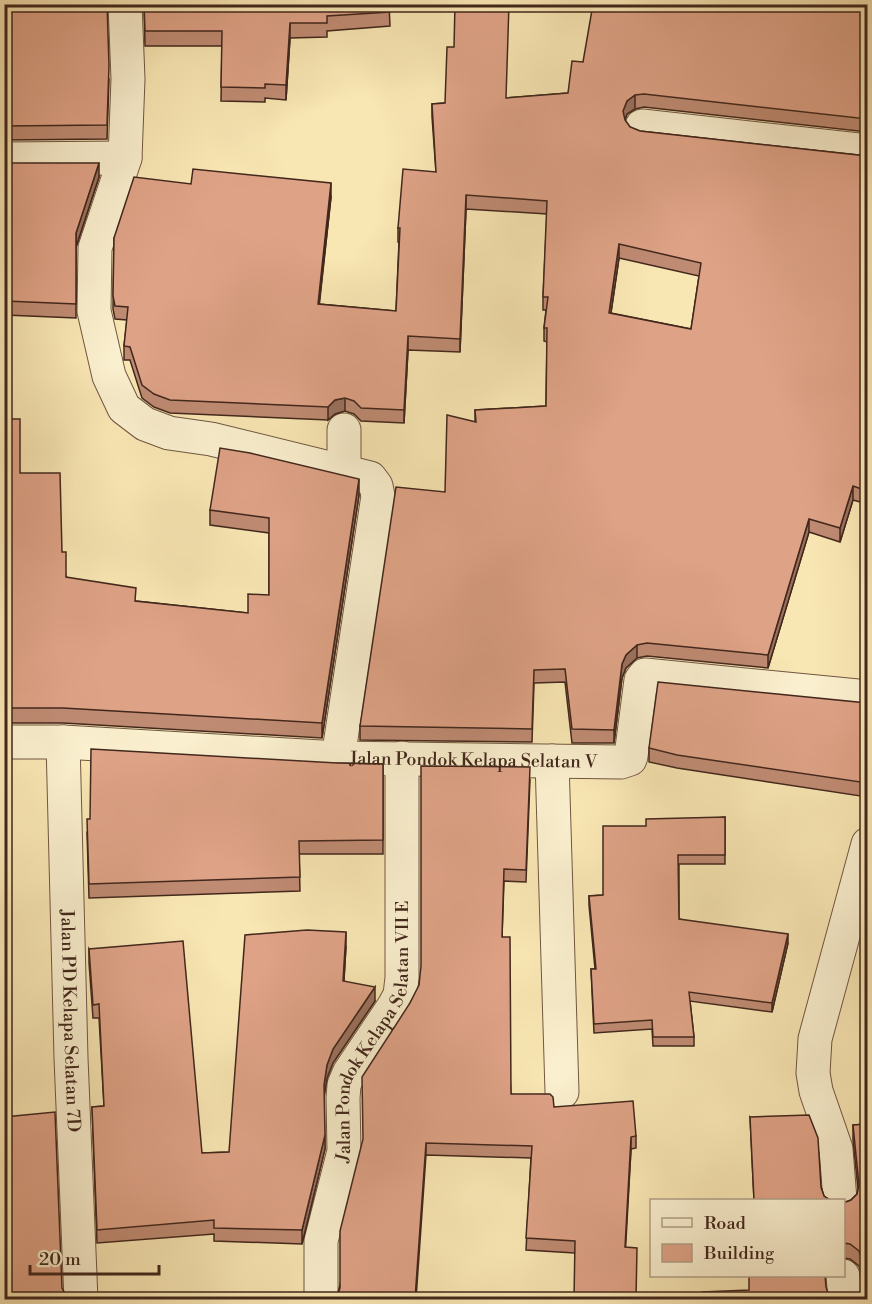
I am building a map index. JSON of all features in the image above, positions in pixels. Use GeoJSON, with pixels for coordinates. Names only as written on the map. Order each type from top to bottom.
{"type":"FeatureCollection","features":[{"type":"Feature","properties":{"kind":"street"},"geometry":{"type":"LineString","coordinates":[[125,4],[128,79],[125,158],[95,248],[94,311],[109,376],[124,408],[146,424],[169,433],[211,439],[370,478],[376,486],[378,496],[338,758]]}},
{"type":"Feature","properties":{"kind":"street"},"geometry":{"type":"LineString","coordinates":[[642,126],[867,152]]}},
{"type":"Feature","properties":{"kind":"street"},"geometry":{"type":"LineString","coordinates":[[4,159],[125,158]]}},
{"type":"Feature","properties":{"kind":"street"},"geometry":{"type":"LineString","coordinates":[[344,430],[344,471]]}},
{"type":"Feature","properties":{"kind":"street","name":"Jalan Pondok Kelapa Selatan V"},"geometry":{"type":"LineString","coordinates":[[4,742],[63,742],[338,758],[621,762],[630,759],[641,680],[645,675],[867,697]]}},
{"type":"Feature","properties":{"kind":"street","name":"Jalan PD Kelapa Selatan 7D"},"geometry":{"type":"LineString","coordinates":[[63,742],[71,1058],[81,1299]]}},
{"type":"Feature","properties":{"kind":"street","name":"Jalan Pondok Kelapa Selatan VII E"},"geometry":{"type":"LineString","coordinates":[[321,1299],[321,1241],[344,1151],[344,1085],[349,1073],[394,1006],[401,986],[402,759]]}},
{"type":"Feature","properties":{"kind":"street"},"geometry":{"type":"LineString","coordinates":[[552,761],[562,1092]]}},
{"type":"Feature","properties":{"kind":"street"},"geometry":{"type":"LineString","coordinates":[[840,1199],[836,1149],[816,1092],[813,1056],[815,1040],[867,844]]}},
{"type":"Feature","properties":{"kind":"street"},"geometry":{"type":"LineString","coordinates":[[843,1277],[844,1299]]}},
{"type":"Feature","properties":{"kind":"building"},"geometry":{"type":"Polygon","coordinates":[[[4,4],[107,4],[109,65],[107,125],[4,126],[4,4]]]}},
{"type":"Feature","properties":{"kind":"building"},"geometry":{"type":"Polygon","coordinates":[[[144,4],[389,4],[390,12],[327,16],[327,23],[290,23],[286,85],[265,84],[265,88],[221,87],[222,31],[145,31],[144,4]]]}},
{"type":"Feature","properties":{"kind":"building"},"geometry":{"type":"Polygon","coordinates":[[[455,4],[509,4],[506,98],[568,93],[572,61],[583,62],[593,4],[867,4],[867,119],[644,94],[635,95],[627,101],[623,111],[630,127],[640,131],[867,156],[867,491],[853,486],[840,528],[809,519],[768,655],[647,643],[637,645],[626,655],[622,664],[614,730],[572,729],[565,669],[534,670],[532,729],[360,726],[396,487],[445,492],[447,415],[476,422],[475,410],[546,406],[547,328],[544,328],[548,297],[543,297],[547,201],[466,195],[460,339],[408,336],[404,410],[361,408],[354,401],[345,398],[335,400],[328,407],[170,400],[154,394],[142,385],[130,347],[124,346],[128,307],[115,306],[113,296],[114,238],[134,177],[191,184],[193,169],[331,183],[318,304],[396,311],[400,228],[398,228],[403,169],[436,172],[432,104],[445,103],[447,47],[454,47],[455,4]],[[619,244],[609,313],[691,329],[701,263],[619,244]]]}},
{"type":"Feature","properties":{"kind":"building"},"geometry":{"type":"Polygon","coordinates":[[[4,163],[99,163],[76,233],[76,304],[5,301],[4,163]]]}},
{"type":"Feature","properties":{"kind":"building"},"geometry":{"type":"Polygon","coordinates":[[[4,419],[20,419],[20,473],[60,473],[62,552],[66,552],[66,577],[136,588],[135,601],[248,613],[248,594],[269,595],[269,518],[210,510],[220,448],[359,479],[322,723],[63,708],[4,708],[4,419]]]}},
{"type":"Feature","properties":{"kind":"building"},"geometry":{"type":"Polygon","coordinates":[[[658,682],[867,703],[867,783],[677,755],[649,748],[658,682]]]}},
{"type":"Feature","properties":{"kind":"building"},"geometry":{"type":"Polygon","coordinates":[[[91,749],[383,764],[383,840],[299,841],[300,877],[89,884],[87,819],[90,819],[91,749]]]}},
{"type":"Feature","properties":{"kind":"building"},"geometry":{"type":"Polygon","coordinates":[[[421,766],[530,767],[526,870],[504,869],[502,937],[510,937],[511,1094],[550,1094],[553,1097],[554,1107],[633,1101],[636,1136],[631,1137],[625,1247],[637,1248],[636,1299],[574,1299],[575,1241],[526,1238],[532,1146],[426,1143],[415,1299],[335,1299],[340,1288],[340,1231],[363,1139],[362,1077],[410,1003],[419,985],[421,966],[421,766]]]}},
{"type":"Feature","properties":{"kind":"building"},"geometry":{"type":"Polygon","coordinates":[[[725,817],[725,855],[678,855],[679,919],[788,934],[772,1003],[689,992],[694,1037],[653,1037],[652,1020],[594,1024],[591,969],[596,969],[589,896],[603,895],[603,826],[646,826],[646,819],[725,817]]]}},
{"type":"Feature","properties":{"kind":"building"},"geometry":{"type":"Polygon","coordinates":[[[307,930],[346,932],[343,981],[375,987],[333,1049],[327,1065],[324,1085],[325,1135],[302,1230],[214,1228],[214,1220],[97,1230],[92,1107],[104,1106],[99,1004],[93,1005],[89,949],[183,941],[202,1153],[229,1152],[245,935],[307,930]]]}},
{"type":"Feature","properties":{"kind":"building"},"geometry":{"type":"Polygon","coordinates":[[[55,1112],[62,1288],[68,1299],[4,1299],[4,1117],[55,1112]]]}},
{"type":"Feature","properties":{"kind":"building"},"geometry":{"type":"Polygon","coordinates":[[[809,1115],[818,1138],[821,1187],[824,1196],[828,1199],[754,1199],[750,1117],[809,1115]]]}},
{"type":"Feature","properties":{"kind":"building"},"geometry":{"type":"Polygon","coordinates":[[[867,1124],[867,1299],[857,1299],[862,1294],[864,1284],[859,1251],[845,1243],[845,1202],[857,1194],[859,1185],[853,1125],[867,1124]]]}},
{"type":"Feature","properties":{"kind":"building"},"geometry":{"type":"Polygon","coordinates":[[[749,1277],[825,1277],[829,1296],[834,1299],[702,1299],[702,1292],[749,1290],[749,1277]]]}}]}
